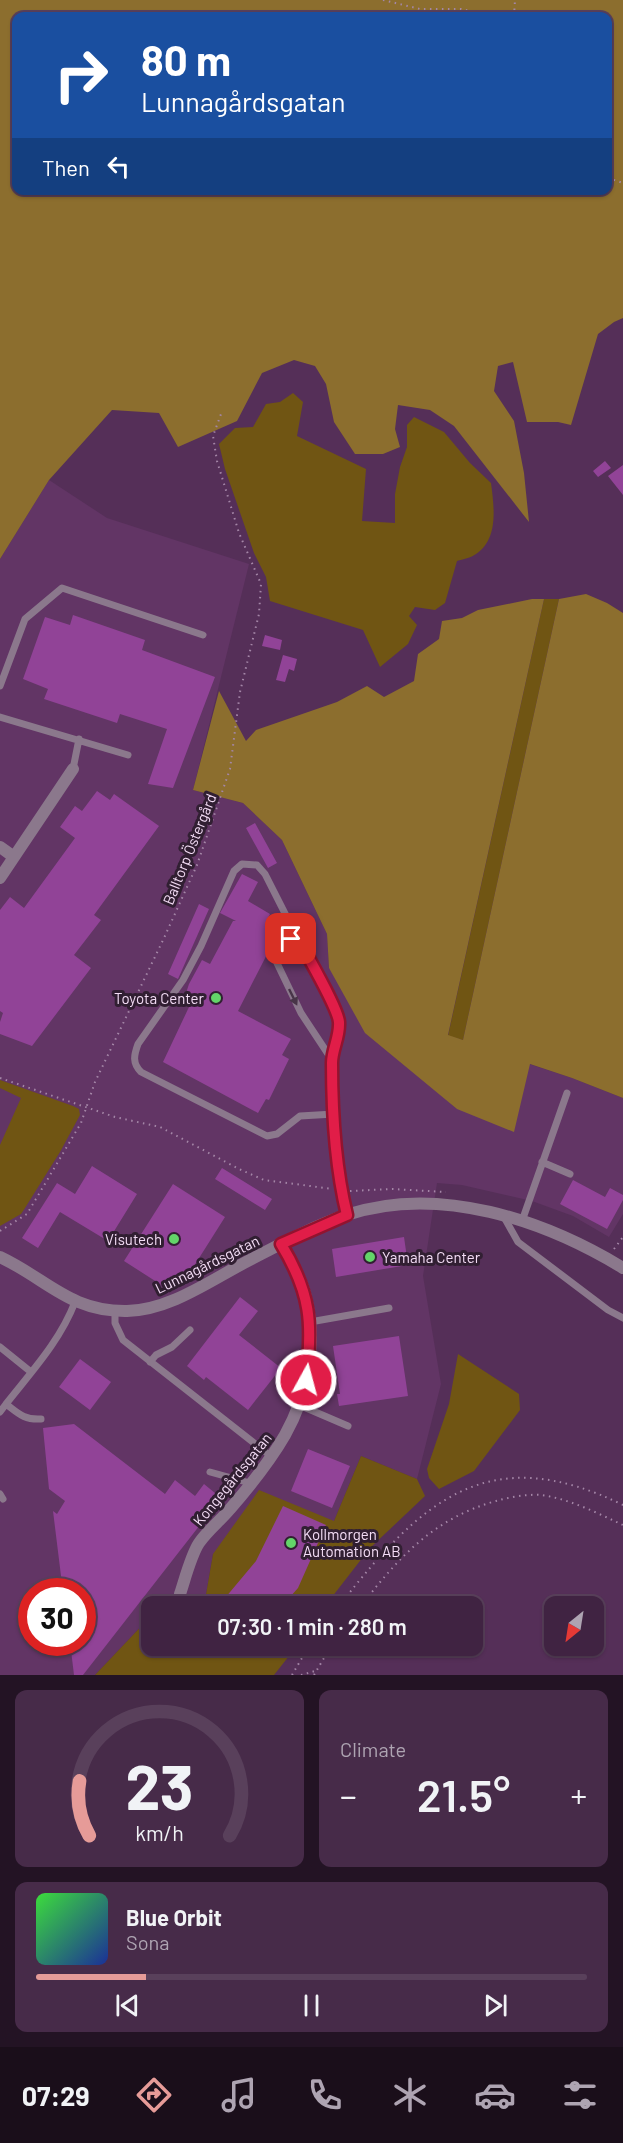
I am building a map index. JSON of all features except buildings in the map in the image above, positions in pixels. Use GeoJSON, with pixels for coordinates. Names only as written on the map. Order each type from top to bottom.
{"type":"FeatureCollection","features":[{"type":"Feature","properties":{"kind":"street"},"geometry":{"type":"LineString","coordinates":[[0,878],[73,769]]}},
{"type":"Feature","properties":{"kind":"street"},"geometry":{"type":"LineString","coordinates":[[0,847],[14,857]]}},
{"type":"Feature","properties":{"kind":"street","name":"Lunnagårdsgatan"},"geometry":{"type":"LineString","coordinates":[[0,1257],[75,1302],[96,1308],[139,1310],[163,1304],[281,1244],[347,1215],[396,1204],[417,1203],[459,1207],[522,1221],[563,1236],[623,1268]]}},
{"type":"Feature","properties":{"kind":"street","name":"Kongegårdsgatan"},"geometry":{"type":"LineString","coordinates":[[180,1594],[198,1544],[230,1510],[272,1457],[299,1405],[306,1380],[311,1341],[310,1322],[301,1282],[281,1244]]}},
{"type":"Feature","properties":{"kind":"lane"},"geometry":{"type":"LineString","coordinates":[[0,686],[25,619],[62,588],[203,634]]}},
{"type":"Feature","properties":{"kind":"lane"},"geometry":{"type":"LineString","coordinates":[[0,717],[128,755]]}},
{"type":"Feature","properties":{"kind":"lane"},"geometry":{"type":"LineString","coordinates":[[73,769],[79,739]]}},
{"type":"Feature","properties":{"kind":"lane"},"geometry":{"type":"LineString","coordinates":[[334,1114],[300,1116],[277,1134],[267,1136],[141,1072],[135,1066],[134,1056],[138,1044],[183,980],[201,946],[234,871],[242,864],[257,866],[265,874],[339,1020],[332,1059],[334,1114],[341,1190],[347,1215]]}},
{"type":"Feature","properties":{"kind":"lane"},"geometry":{"type":"LineString","coordinates":[[299,942],[291,939],[283,941],[276,951],[276,960],[301,1013],[332,1059]]}},
{"type":"Feature","properties":{"kind":"lane"},"geometry":{"type":"LineString","coordinates":[[522,1221],[567,1094]]}},
{"type":"Feature","properties":{"kind":"lane"},"geometry":{"type":"LineString","coordinates":[[542,1162],[570,1174]]}},
{"type":"Feature","properties":{"kind":"lane"},"geometry":{"type":"LineString","coordinates":[[504,1217],[518,1242],[608,1310],[623,1318]]}},
{"type":"Feature","properties":{"kind":"lane"},"geometry":{"type":"LineString","coordinates":[[0,1412],[50,1349],[66,1323],[75,1302]]}},
{"type":"Feature","properties":{"kind":"lane"},"geometry":{"type":"LineString","coordinates":[[310,1322],[389,1308]]}},
{"type":"Feature","properties":{"kind":"lane"},"geometry":{"type":"LineString","coordinates":[[115,1310],[115,1323],[120,1335],[150,1362],[272,1457]]}},
{"type":"Feature","properties":{"kind":"lane"},"geometry":{"type":"LineString","coordinates":[[150,1362],[190,1330]]}},
{"type":"Feature","properties":{"kind":"lane"},"geometry":{"type":"LineString","coordinates":[[0,1347],[31,1372]]}},
{"type":"Feature","properties":{"kind":"lane"},"geometry":{"type":"LineString","coordinates":[[6,1404],[29,1420],[41,1419]]}},
{"type":"Feature","properties":{"kind":"lane"},"geometry":{"type":"LineString","coordinates":[[299,1405],[348,1426]]}},
{"type":"Feature","properties":{"kind":"lane"},"geometry":{"type":"LineString","coordinates":[[210,1472],[250,1483]]}},
{"type":"Feature","properties":{"kind":"path"},"geometry":{"type":"LineString","coordinates":[[383,0],[420,9],[461,9],[475,12]]}},
{"type":"Feature","properties":{"kind":"path","name":"Balltorp Östergård"},"geometry":{"type":"LineString","coordinates":[[0,1231],[27,1214],[73,1138],[87,1108],[95,1082],[197,865],[225,789],[234,746],[240,692],[259,614],[261,584],[239,533],[217,461],[213,436],[221,414]]}},
{"type":"Feature","properties":{"kind":"path"},"geometry":{"type":"LineString","coordinates":[[0,1078],[115,1117],[160,1127],[238,1169],[264,1180],[341,1190],[392,1189],[446,1192]]}},
{"type":"Feature","properties":{"kind":"path"},"geometry":{"type":"LineString","coordinates":[[614,1249],[623,1237]]}},
{"type":"Feature","properties":{"kind":"path"},"geometry":{"type":"LineString","coordinates":[[347,1596],[387,1548],[415,1522],[457,1492],[496,1479],[518,1477],[553,1479],[575,1485],[623,1505]]}},
{"type":"Feature","properties":{"kind":"path"},"geometry":{"type":"LineString","coordinates":[[369,1596],[390,1569],[426,1535],[451,1518],[478,1506],[510,1497],[540,1495],[576,1503],[623,1525]]}},
{"type":"Feature","properties":{"kind":"path"},"geometry":{"type":"LineString","coordinates":[[291,1675],[303,1656]]}},
{"type":"Feature","properties":{"kind":"path"},"geometry":{"type":"LineString","coordinates":[[301,1675],[314,1673],[325,1656]]}},
{"type":"Feature","properties":{"kind":"shaded area"},"geometry":{"type":"Polygon","coordinates":[[[0,0],[623,0],[623,318],[598,334],[571,425],[558,422],[527,422],[513,362],[498,366],[494,391],[514,421],[524,473],[529,522],[454,426],[430,410],[398,405],[395,429],[400,447],[383,454],[355,454],[334,422],[326,384],[315,366],[294,360],[262,373],[237,421],[178,447],[159,413],[112,410],[49,480],[0,559],[0,0]]]}},
{"type":"Feature","properties":{"kind":"shaded area"},"geometry":{"type":"Polygon","coordinates":[[[293,393],[303,402],[297,436],[366,469],[362,521],[395,523],[395,494],[400,467],[407,447],[407,425],[414,417],[444,432],[470,463],[491,483],[493,522],[488,540],[483,548],[474,555],[457,561],[445,603],[435,610],[415,607],[409,616],[417,625],[408,644],[380,667],[363,630],[270,601],[266,577],[254,553],[225,469],[219,444],[235,428],[253,427],[266,404],[280,402],[293,393]]]}},
{"type":"Feature","properties":{"kind":"shaded area"},"geometry":{"type":"Polygon","coordinates":[[[49,480],[107,518],[249,564],[193,790],[243,803],[282,840],[327,934],[329,968],[435,1089],[457,1109],[529,1064],[623,1098],[623,1214],[609,1237],[573,1216],[532,1201],[462,1185],[437,1183],[423,1276],[441,1384],[417,1479],[361,1456],[334,1521],[213,1554],[206,1596],[141,1596],[141,1627],[95,1675],[0,1675],[0,559],[49,480]]]}},
{"type":"Feature","properties":{"kind":"shaded area"},"geometry":{"type":"Polygon","coordinates":[[[586,594],[623,613],[623,1098],[530,1064],[514,1132],[457,1109],[365,1033],[329,968],[327,934],[282,840],[243,803],[193,790],[219,691],[246,741],[256,730],[337,702],[367,686],[384,697],[414,681],[418,654],[439,639],[442,621],[462,618],[478,610],[532,599],[544,599],[448,1035],[463,1040],[559,599],[586,594]]]}},
{"type":"Feature","properties":{"kind":"shaded area"},"geometry":{"type":"Polygon","coordinates":[[[544,599],[559,599],[463,1040],[448,1036],[544,599]]]}},
{"type":"Feature","properties":{"kind":"shaded area"},"geometry":{"type":"Polygon","coordinates":[[[0,1080],[73,1106],[79,1109],[80,1115],[21,1214],[0,1226],[0,1145],[21,1098],[0,1088],[0,1080]]]}},
{"type":"Feature","properties":{"kind":"shaded area"},"geometry":{"type":"Polygon","coordinates":[[[458,1354],[519,1394],[520,1410],[474,1471],[439,1489],[429,1478],[427,1469],[449,1404],[458,1354]]]}},
{"type":"Feature","properties":{"kind":"shaded area"},"geometry":{"type":"Polygon","coordinates":[[[361,1456],[417,1479],[425,1496],[370,1548],[333,1596],[206,1596],[213,1554],[259,1490],[334,1521],[361,1456]]]}},
{"type":"Feature","properties":{"kind":"shaded area"},"geometry":{"type":"Polygon","coordinates":[[[141,1627],[141,1656],[289,1656],[274,1675],[95,1675],[141,1627]]]}},
{"type":"Feature","properties":{"kind":"place","name":"Toyota Center"},"geometry":{"type":"Point","coordinates":[216,998]}},
{"type":"Feature","properties":{"kind":"place","name":"Visutech"},"geometry":{"type":"Point","coordinates":[174,1239]}},
{"type":"Feature","properties":{"kind":"place","name":"Yamaha Center"},"geometry":{"type":"Point","coordinates":[370,1257]}},
{"type":"Feature","properties":{"kind":"place","name":"Kollmorgen Automation AB"},"geometry":{"type":"Point","coordinates":[291,1543]}},
{"type":"Feature","properties":{"kind":"route"},"geometry":{"type":"LineString","coordinates":[[291,939],[299,942],[305,951],[339,1020],[332,1059],[334,1122],[341,1190],[347,1215],[281,1244],[301,1282],[307,1302],[311,1341],[306,1380]]}}]}
